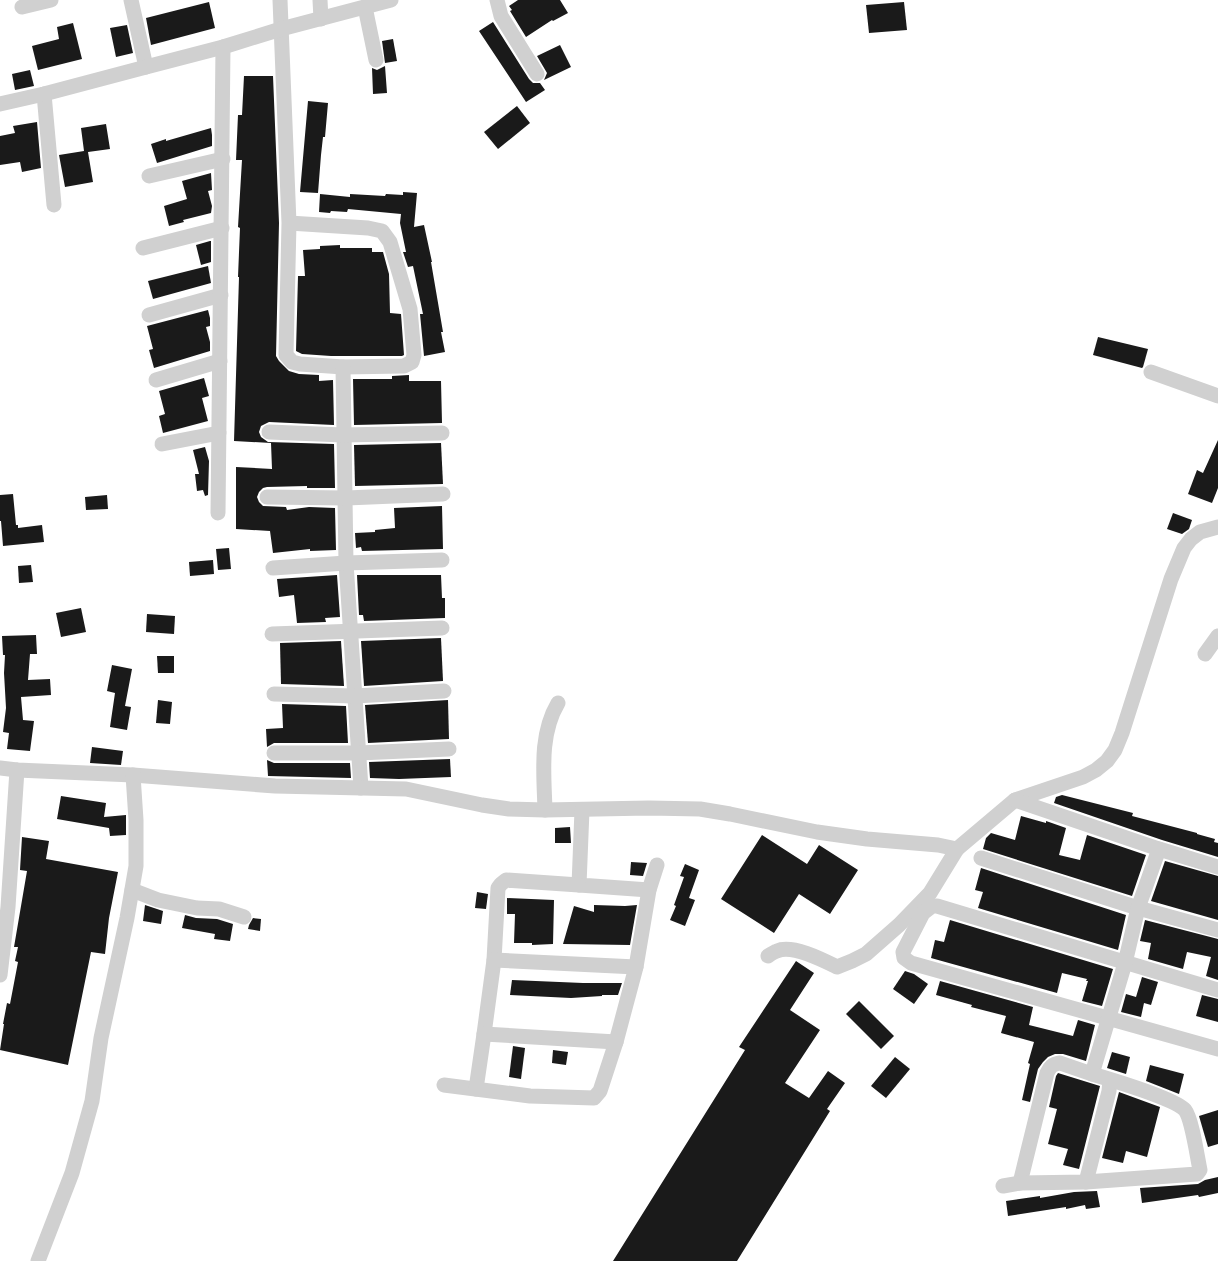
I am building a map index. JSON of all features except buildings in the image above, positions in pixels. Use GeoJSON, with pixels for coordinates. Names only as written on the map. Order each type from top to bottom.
{"type":"FeatureCollection","features":[{"type":"Feature","properties":{"kind":"street"},"geometry":{"type":"LineString","coordinates":[[22,7],[51,0]]}},
{"type":"Feature","properties":{"kind":"street"},"geometry":{"type":"LineString","coordinates":[[131,0],[146,67]]}},
{"type":"Feature","properties":{"kind":"street"},"geometry":{"type":"LineString","coordinates":[[280,0],[289,223],[286,355],[292,362],[300,364],[343,367],[404,366],[412,362],[414,359],[410,309],[390,242],[382,231],[289,223]]}},
{"type":"Feature","properties":{"kind":"street"},"geometry":{"type":"LineString","coordinates":[[320,0],[321,19]]}},
{"type":"Feature","properties":{"kind":"street"},"geometry":{"type":"LineString","coordinates":[[0,105],[391,0]]}},
{"type":"Feature","properties":{"kind":"street"},"geometry":{"type":"LineString","coordinates":[[497,0],[501,16],[537,74]]}},
{"type":"Feature","properties":{"kind":"street"},"geometry":{"type":"LineString","coordinates":[[365,7],[376,60]]}},
{"type":"Feature","properties":{"kind":"street"},"geometry":{"type":"LineString","coordinates":[[218,513],[223,46]]}},
{"type":"Feature","properties":{"kind":"street"},"geometry":{"type":"LineString","coordinates":[[44,94],[54,205]]}},
{"type":"Feature","properties":{"kind":"street"},"geometry":{"type":"LineString","coordinates":[[149,176],[223,159]]}},
{"type":"Feature","properties":{"kind":"street"},"geometry":{"type":"LineString","coordinates":[[143,248],[222,228]]}},
{"type":"Feature","properties":{"kind":"street"},"geometry":{"type":"LineString","coordinates":[[149,315],[221,295]]}},
{"type":"Feature","properties":{"kind":"street"},"geometry":{"type":"LineString","coordinates":[[156,380],[220,362]]}},
{"type":"Feature","properties":{"kind":"street"},"geometry":{"type":"LineString","coordinates":[[343,367],[346,563],[361,788]]}},
{"type":"Feature","properties":{"kind":"street"},"geometry":{"type":"LineString","coordinates":[[1151,372],[1218,396]]}},
{"type":"Feature","properties":{"kind":"street"},"geometry":{"type":"LineString","coordinates":[[268,432],[343,435],[442,433]]}},
{"type":"Feature","properties":{"kind":"street"},"geometry":{"type":"LineString","coordinates":[[162,444],[219,433]]}},
{"type":"Feature","properties":{"kind":"street"},"geometry":{"type":"LineString","coordinates":[[267,497],[346,498],[443,494]]}},
{"type":"Feature","properties":{"kind":"street"},"geometry":{"type":"LineString","coordinates":[[768,956],[778,950],[787,949],[837,967],[866,954],[930,893],[957,849],[1015,800],[1083,777],[1107,761],[1115,750],[1122,733],[1171,579],[1184,548],[1200,532],[1218,527]]}},
{"type":"Feature","properties":{"kind":"street"},"geometry":{"type":"LineString","coordinates":[[273,568],[442,560]]}},
{"type":"Feature","properties":{"kind":"street"},"geometry":{"type":"LineString","coordinates":[[272,634],[442,628]]}},
{"type":"Feature","properties":{"kind":"street"},"geometry":{"type":"LineString","coordinates":[[1205,654],[1218,636]]}},
{"type":"Feature","properties":{"kind":"street"},"geometry":{"type":"LineString","coordinates":[[274,694],[355,696],[444,691]]}},
{"type":"Feature","properties":{"kind":"street"},"geometry":{"type":"LineString","coordinates":[[545,810],[544,754],[551,715],[558,703]]}},
{"type":"Feature","properties":{"kind":"street"},"geometry":{"type":"LineString","coordinates":[[274,753],[359,753],[449,748]]}},
{"type":"Feature","properties":{"kind":"street"},"geometry":{"type":"LineString","coordinates":[[0,768],[275,786],[406,789],[509,809],[700,809],[817,832],[957,849]]}},
{"type":"Feature","properties":{"kind":"street"},"geometry":{"type":"LineString","coordinates":[[0,975],[8,907],[5,874],[17,770]]}},
{"type":"Feature","properties":{"kind":"street"},"geometry":{"type":"LineString","coordinates":[[38,1261],[72,1173],[92,1101],[101,1038],[136,866],[133,775]]}},
{"type":"Feature","properties":{"kind":"street"},"geometry":{"type":"LineString","coordinates":[[1015,800],[1218,867]]}},
{"type":"Feature","properties":{"kind":"street"},"geometry":{"type":"LineString","coordinates":[[579,885],[582,810]]}},
{"type":"Feature","properties":{"kind":"street"},"geometry":{"type":"LineString","coordinates":[[1092,1074],[1110,1018],[1138,908],[1159,849]]}},
{"type":"Feature","properties":{"kind":"street"},"geometry":{"type":"LineString","coordinates":[[981,858],[1138,908],[1218,930]]}},
{"type":"Feature","properties":{"kind":"street"},"geometry":{"type":"LineString","coordinates":[[444,1085],[530,1096],[594,1098],[600,1091],[616,1042],[636,967],[649,890],[657,865]]}},
{"type":"Feature","properties":{"kind":"street"},"geometry":{"type":"LineString","coordinates":[[476,1089],[494,960],[498,888],[501,884],[506,880],[649,890]]}},
{"type":"Feature","properties":{"kind":"street"},"geometry":{"type":"LineString","coordinates":[[132,890],[158,900],[197,908],[219,909],[244,917]]}},
{"type":"Feature","properties":{"kind":"street"},"geometry":{"type":"LineString","coordinates":[[1218,990],[937,906],[932,906],[923,913],[904,947],[904,958],[911,963],[1218,1049]]}},
{"type":"Feature","properties":{"kind":"street"},"geometry":{"type":"LineString","coordinates":[[494,960],[636,967]]}},
{"type":"Feature","properties":{"kind":"street"},"geometry":{"type":"LineString","coordinates":[[484,1034],[616,1042]]}},
{"type":"Feature","properties":{"kind":"street"},"geometry":{"type":"LineString","coordinates":[[1003,1186],[1020,1183],[1086,1182],[1197,1174],[1200,1170],[1189,1118],[1184,1109],[1167,1100],[1060,1063],[1055,1064],[1047,1073],[1020,1183]]}},
{"type":"Feature","properties":{"kind":"street"},"geometry":{"type":"LineString","coordinates":[[1086,1182],[1110,1080]]}}]}
